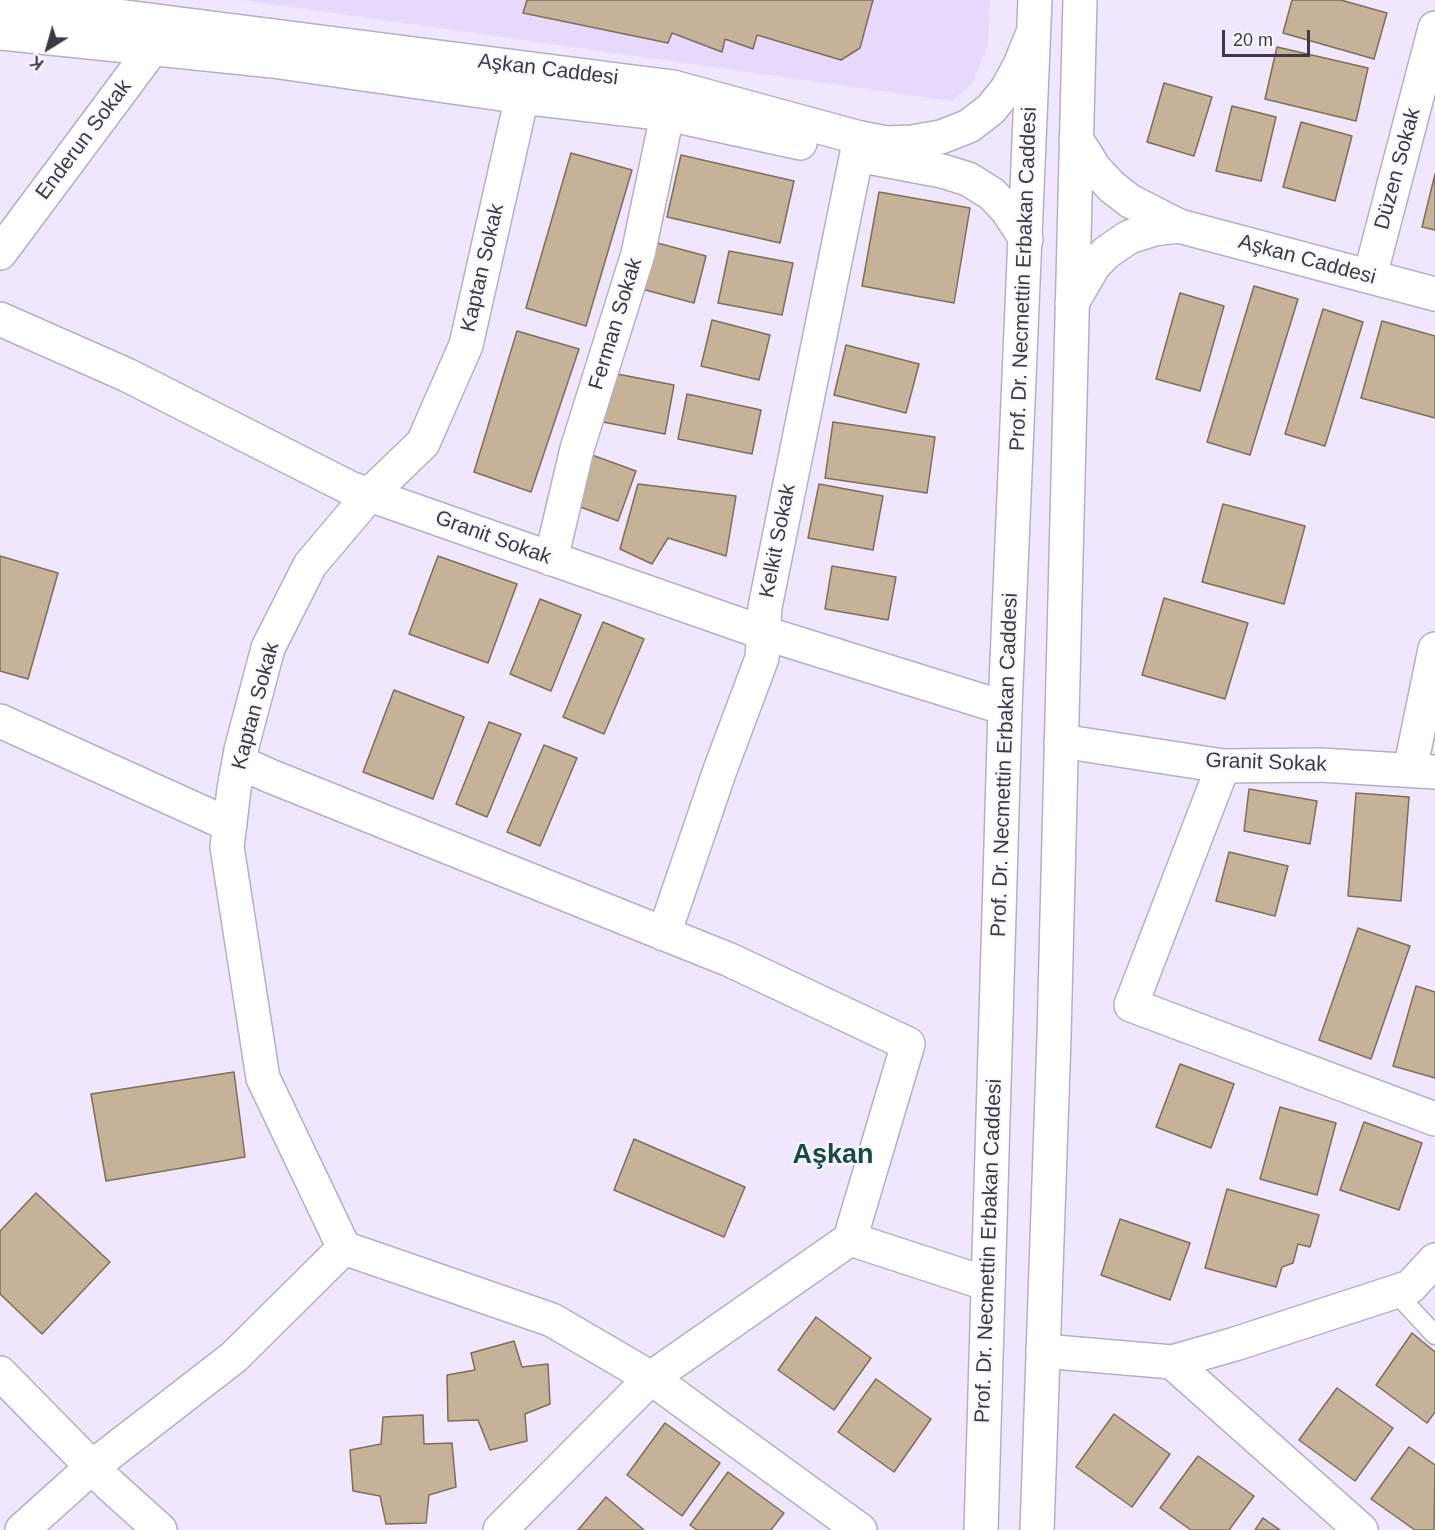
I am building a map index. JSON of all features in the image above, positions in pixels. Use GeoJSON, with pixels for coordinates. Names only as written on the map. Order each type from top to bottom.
{"type":"FeatureCollection","features":[{"type":"Feature","properties":{"kind":"street"},"geometry":{"type":"LineString","coordinates":[[1037,1530],[1054,1037],[1080,0]]}},
{"type":"Feature","properties":{"kind":"street","name":"Aşkan Caddesi"},"geometry":{"type":"LineString","coordinates":[[0,4],[23,4],[273,62],[525,82],[670,100],[858,147],[968,178],[992,194],[1007,210],[1026,238]]}},
{"type":"Feature","properties":{"kind":"street","name":"Aşkan Caddesi"},"geometry":{"type":"LineString","coordinates":[[858,147],[941,137],[969,126],[991,110],[1007,89],[1020,65],[1035,14]]}},
{"type":"Feature","properties":{"kind":"street","name":"Prof. Dr. Necmettin Erbakan Caddesi"},"geometry":{"type":"LineString","coordinates":[[981,1530],[1005,708],[1035,14]]}},
{"type":"Feature","properties":{"kind":"street","name":"Düzen Sokak"},"geometry":{"type":"LineString","coordinates":[[1370,276],[1435,28]]}},
{"type":"Feature","properties":{"kind":"street","name":"Aşkan Caddesi"},"geometry":{"type":"LineString","coordinates":[[0,33],[157,35]]}},
{"type":"Feature","properties":{"kind":"street","name":"Enderun Sokak"},"geometry":{"type":"LineString","coordinates":[[0,253],[157,35]]}},
{"type":"Feature","properties":{"kind":"street","name":"Kaptan Sokak"},"geometry":{"type":"LineString","coordinates":[[344,1248],[263,1078],[227,847],[239,762],[268,648],[310,565],[370,494],[423,443],[466,345],[525,82]]}},
{"type":"Feature","properties":{"kind":"street","name":"Ferman Sokak"},"geometry":{"type":"LineString","coordinates":[[551,559],[577,449],[638,254],[670,100]]}},
{"type":"Feature","properties":{"kind":"street"},"geometry":{"type":"LineString","coordinates":[[1076,139],[1095,169],[1112,187],[1130,201],[1179,226]]}},
{"type":"Feature","properties":{"kind":"street","name":"Kelkit Sokak"},"geometry":{"type":"LineString","coordinates":[[664,934],[720,770],[762,658],[765,607],[858,147]]}},
{"type":"Feature","properties":{"kind":"street"},"geometry":{"type":"LineString","coordinates":[[1072,303],[1094,265],[1107,252],[1129,237],[1154,229],[1179,226]]}},
{"type":"Feature","properties":{"kind":"street","name":"Aşkan Caddesi"},"geometry":{"type":"LineString","coordinates":[[1179,226],[1435,294]]}},
{"type":"Feature","properties":{"kind":"street","name":"Granit Sokak"},"geometry":{"type":"LineString","coordinates":[[0,319],[127,375],[350,488],[764,633],[1005,708]]}},
{"type":"Feature","properties":{"kind":"street"},"geometry":{"type":"LineString","coordinates":[[1423,771],[1435,649]]}},
{"type":"Feature","properties":{"kind":"street"},"geometry":{"type":"LineString","coordinates":[[0,721],[230,825]]}},
{"type":"Feature","properties":{"kind":"street","name":"Granit Sokak"},"geometry":{"type":"LineString","coordinates":[[1062,741],[1223,766],[1320,765],[1423,771]]}},
{"type":"Feature","properties":{"kind":"street"},"geometry":{"type":"LineString","coordinates":[[239,762],[730,960],[908,1044],[850,1239],[651,1378],[502,1529]]}},
{"type":"Feature","properties":{"kind":"street"},"geometry":{"type":"LineString","coordinates":[[1223,766],[1131,1005],[1435,1119]]}},
{"type":"Feature","properties":{"kind":"street"},"geometry":{"type":"LineString","coordinates":[[850,1239],[988,1284]]}},
{"type":"Feature","properties":{"kind":"street"},"geometry":{"type":"LineString","coordinates":[[22,1530],[92,1467],[234,1357],[344,1248],[552,1320],[651,1378],[860,1530]]}},
{"type":"Feature","properties":{"kind":"street"},"geometry":{"type":"LineString","coordinates":[[1043,1351],[1172,1362],[1410,1287],[1435,1260]]}},
{"type":"Feature","properties":{"kind":"street"},"geometry":{"type":"LineString","coordinates":[[1172,1362],[1361,1530]]}},
{"type":"Feature","properties":{"kind":"street"},"geometry":{"type":"LineString","coordinates":[[0,1373],[92,1467],[160,1530]]}},
{"type":"Feature","properties":{"kind":"lane"},"geometry":{"type":"LineString","coordinates":[[1395,1292],[1435,1335]]}},
{"type":"Feature","properties":{"kind":"shaded area"},"geometry":{"type":"Polygon","coordinates":[[[242,0],[990,0],[988,46],[972,84],[952,101],[242,0]]]}},
{"type":"Feature","properties":{"kind":"building"},"geometry":{"type":"Polygon","coordinates":[[[527,0],[873,0],[860,48],[841,60],[757,35],[753,49],[725,39],[722,52],[672,33],[668,43],[523,13],[527,0]]]}},
{"type":"Feature","properties":{"kind":"building"},"geometry":{"type":"Polygon","coordinates":[[[1292,0],[1341,0],[1387,13],[1374,59],[1283,33],[1292,0]]]}},
{"type":"Feature","properties":{"kind":"building"},"geometry":{"type":"Polygon","coordinates":[[[1277,47],[1368,68],[1356,121],[1265,99],[1277,47]]]}},
{"type":"Feature","properties":{"kind":"building"},"geometry":{"type":"Polygon","coordinates":[[[1164,83],[1212,97],[1194,156],[1147,142],[1164,83]]]}},
{"type":"Feature","properties":{"kind":"building"},"geometry":{"type":"Polygon","coordinates":[[[1232,106],[1276,117],[1261,181],[1216,171],[1232,106]]]}},
{"type":"Feature","properties":{"kind":"building"},"geometry":{"type":"Polygon","coordinates":[[[1301,122],[1352,136],[1335,201],[1283,187],[1301,122]]]}},
{"type":"Feature","properties":{"kind":"building"},"geometry":{"type":"Polygon","coordinates":[[[571,153],[632,170],[586,326],[526,308],[571,153]]]}},
{"type":"Feature","properties":{"kind":"building"},"geometry":{"type":"Polygon","coordinates":[[[681,155],[794,181],[780,243],[667,217],[681,155]]]}},
{"type":"Feature","properties":{"kind":"building"},"geometry":{"type":"Polygon","coordinates":[[[1435,174],[1435,230],[1422,227],[1435,174]]]}},
{"type":"Feature","properties":{"kind":"building"},"geometry":{"type":"Polygon","coordinates":[[[879,192],[970,208],[954,303],[862,286],[879,192]]]}},
{"type":"Feature","properties":{"kind":"building"},"geometry":{"type":"Polygon","coordinates":[[[650,241],[706,256],[694,303],[638,288],[650,241]]]}},
{"type":"Feature","properties":{"kind":"building"},"geometry":{"type":"Polygon","coordinates":[[[729,251],[793,263],[782,315],[718,303],[729,251]]]}},
{"type":"Feature","properties":{"kind":"building"},"geometry":{"type":"Polygon","coordinates":[[[1254,286],[1298,299],[1250,455],[1207,442],[1254,286]]]}},
{"type":"Feature","properties":{"kind":"building"},"geometry":{"type":"Polygon","coordinates":[[[1180,293],[1224,306],[1200,391],[1156,379],[1180,293]]]}},
{"type":"Feature","properties":{"kind":"building"},"geometry":{"type":"Polygon","coordinates":[[[1323,309],[1363,322],[1325,446],[1285,434],[1323,309]]]}},
{"type":"Feature","properties":{"kind":"building"},"geometry":{"type":"Polygon","coordinates":[[[712,320],[770,335],[759,380],[701,366],[712,320]]]}},
{"type":"Feature","properties":{"kind":"building"},"geometry":{"type":"Polygon","coordinates":[[[1382,321],[1435,336],[1435,418],[1361,398],[1382,321]]]}},
{"type":"Feature","properties":{"kind":"building"},"geometry":{"type":"Polygon","coordinates":[[[517,331],[579,349],[531,492],[474,472],[517,331]]]}},
{"type":"Feature","properties":{"kind":"building"},"geometry":{"type":"Polygon","coordinates":[[[846,345],[919,364],[906,413],[834,395],[846,345]]]}},
{"type":"Feature","properties":{"kind":"building"},"geometry":{"type":"Polygon","coordinates":[[[612,373],[674,385],[665,434],[603,422],[612,373]]]}},
{"type":"Feature","properties":{"kind":"building"},"geometry":{"type":"Polygon","coordinates":[[[687,394],[761,410],[752,454],[678,439],[687,394]]]}},
{"type":"Feature","properties":{"kind":"building"},"geometry":{"type":"Polygon","coordinates":[[[833,422],[935,437],[927,493],[825,478],[833,422]]]}},
{"type":"Feature","properties":{"kind":"building"},"geometry":{"type":"Polygon","coordinates":[[[592,455],[636,471],[618,521],[575,505],[592,455]]]}},
{"type":"Feature","properties":{"kind":"building"},"geometry":{"type":"Polygon","coordinates":[[[638,484],[736,496],[726,556],[668,538],[652,564],[620,549],[638,484]]]}},
{"type":"Feature","properties":{"kind":"building"},"geometry":{"type":"Polygon","coordinates":[[[819,484],[883,496],[873,550],[808,538],[819,484]]]}},
{"type":"Feature","properties":{"kind":"building"},"geometry":{"type":"Polygon","coordinates":[[[1223,504],[1305,526],[1284,604],[1202,582],[1223,504]]]}},
{"type":"Feature","properties":{"kind":"building"},"geometry":{"type":"Polygon","coordinates":[[[0,556],[58,573],[28,679],[0,671],[0,556]]]}},
{"type":"Feature","properties":{"kind":"building"},"geometry":{"type":"Polygon","coordinates":[[[438,556],[517,584],[488,663],[409,634],[438,556]]]}},
{"type":"Feature","properties":{"kind":"building"},"geometry":{"type":"Polygon","coordinates":[[[832,566],[896,577],[888,620],[825,609],[832,566]]]}},
{"type":"Feature","properties":{"kind":"building"},"geometry":{"type":"Polygon","coordinates":[[[1164,598],[1248,623],[1225,699],[1142,675],[1164,598]]]}},
{"type":"Feature","properties":{"kind":"building"},"geometry":{"type":"Polygon","coordinates":[[[540,599],[581,615],[551,691],[510,674],[540,599]]]}},
{"type":"Feature","properties":{"kind":"building"},"geometry":{"type":"Polygon","coordinates":[[[603,622],[644,639],[604,734],[563,717],[603,622]]]}},
{"type":"Feature","properties":{"kind":"building"},"geometry":{"type":"Polygon","coordinates":[[[394,690],[464,717],[433,799],[363,772],[394,690]]]}},
{"type":"Feature","properties":{"kind":"building"},"geometry":{"type":"Polygon","coordinates":[[[489,722],[521,734],[487,817],[456,804],[489,722]]]}},
{"type":"Feature","properties":{"kind":"building"},"geometry":{"type":"Polygon","coordinates":[[[544,745],[577,758],[540,846],[507,832],[544,745]]]}},
{"type":"Feature","properties":{"kind":"building"},"geometry":{"type":"Polygon","coordinates":[[[1249,789],[1317,801],[1310,844],[1244,831],[1249,789]]]}},
{"type":"Feature","properties":{"kind":"building"},"geometry":{"type":"Polygon","coordinates":[[[1356,793],[1409,797],[1401,901],[1348,896],[1356,793]]]}},
{"type":"Feature","properties":{"kind":"building"},"geometry":{"type":"Polygon","coordinates":[[[1229,852],[1288,866],[1275,916],[1216,901],[1229,852]]]}},
{"type":"Feature","properties":{"kind":"building"},"geometry":{"type":"Polygon","coordinates":[[[1358,928],[1410,946],[1371,1059],[1319,1040],[1358,928]]]}},
{"type":"Feature","properties":{"kind":"building"},"geometry":{"type":"Polygon","coordinates":[[[1416,986],[1435,992],[1435,1078],[1393,1066],[1416,986]]]}},
{"type":"Feature","properties":{"kind":"building"},"geometry":{"type":"Polygon","coordinates":[[[1180,1064],[1234,1084],[1211,1148],[1156,1127],[1180,1064]]]}},
{"type":"Feature","properties":{"kind":"building"},"geometry":{"type":"Polygon","coordinates":[[[234,1072],[245,1157],[106,1181],[91,1094],[234,1072]]]}},
{"type":"Feature","properties":{"kind":"building"},"geometry":{"type":"Polygon","coordinates":[[[1280,1107],[1336,1123],[1317,1195],[1260,1179],[1280,1107]]]}},
{"type":"Feature","properties":{"kind":"building"},"geometry":{"type":"Polygon","coordinates":[[[1364,1122],[1422,1143],[1399,1210],[1340,1190],[1364,1122]]]}},
{"type":"Feature","properties":{"kind":"building"},"geometry":{"type":"Polygon","coordinates":[[[634,1139],[745,1187],[724,1237],[614,1190],[634,1139]]]}},
{"type":"Feature","properties":{"kind":"building"},"geometry":{"type":"Polygon","coordinates":[[[1227,1189],[1319,1215],[1310,1247],[1298,1244],[1293,1263],[1282,1267],[1276,1287],[1205,1268],[1227,1189]]]}},
{"type":"Feature","properties":{"kind":"building"},"geometry":{"type":"Polygon","coordinates":[[[36,1193],[110,1262],[42,1334],[0,1294],[0,1231],[36,1193]]]}},
{"type":"Feature","properties":{"kind":"building"},"geometry":{"type":"Polygon","coordinates":[[[1120,1219],[1190,1243],[1170,1300],[1101,1275],[1120,1219]]]}},
{"type":"Feature","properties":{"kind":"building"},"geometry":{"type":"Polygon","coordinates":[[[816,1317],[871,1358],[834,1410],[778,1370],[816,1317]]]}},
{"type":"Feature","properties":{"kind":"building"},"geometry":{"type":"Polygon","coordinates":[[[1412,1333],[1435,1352],[1435,1412],[1427,1423],[1376,1385],[1412,1333]]]}},
{"type":"Feature","properties":{"kind":"building"},"geometry":{"type":"Polygon","coordinates":[[[514,1341],[522,1367],[548,1364],[550,1404],[525,1414],[527,1441],[490,1450],[478,1420],[448,1421],[447,1375],[475,1370],[471,1353],[514,1341]]]}},
{"type":"Feature","properties":{"kind":"building"},"geometry":{"type":"Polygon","coordinates":[[[876,1379],[931,1419],[894,1472],[838,1432],[876,1379]]]}},
{"type":"Feature","properties":{"kind":"building"},"geometry":{"type":"Polygon","coordinates":[[[1337,1388],[1393,1428],[1355,1481],[1299,1440],[1337,1388]]]}},
{"type":"Feature","properties":{"kind":"building"},"geometry":{"type":"Polygon","coordinates":[[[1114,1414],[1170,1454],[1132,1507],[1076,1467],[1114,1414]]]}},
{"type":"Feature","properties":{"kind":"building"},"geometry":{"type":"Polygon","coordinates":[[[423,1415],[424,1444],[452,1443],[456,1487],[429,1495],[426,1523],[386,1524],[380,1496],[353,1491],[350,1450],[381,1444],[383,1417],[423,1415]]]}},
{"type":"Feature","properties":{"kind":"building"},"geometry":{"type":"Polygon","coordinates":[[[665,1423],[720,1463],[682,1516],[627,1475],[665,1423]]]}},
{"type":"Feature","properties":{"kind":"building"},"geometry":{"type":"Polygon","coordinates":[[[1409,1447],[1435,1465],[1434,1530],[1415,1530],[1371,1499],[1409,1447]]]}},
{"type":"Feature","properties":{"kind":"building"},"geometry":{"type":"Polygon","coordinates":[[[1198,1456],[1254,1496],[1229,1530],[1191,1530],[1160,1508],[1198,1456]]]}},
{"type":"Feature","properties":{"kind":"building"},"geometry":{"type":"Polygon","coordinates":[[[728,1472],[784,1513],[771,1530],[697,1530],[690,1525],[728,1472]]]}},
{"type":"Feature","properties":{"kind":"building"},"geometry":{"type":"Polygon","coordinates":[[[606,1497],[644,1530],[578,1530],[606,1497]]]}},
{"type":"Feature","properties":{"kind":"building"},"geometry":{"type":"Polygon","coordinates":[[[1263,1518],[1280,1530],[1255,1530],[1263,1518]]]}},
{"type":"Feature","properties":{"kind":"district","name":"Aşkan"},"geometry":{"type":"Point","coordinates":[833,1156]}}]}
